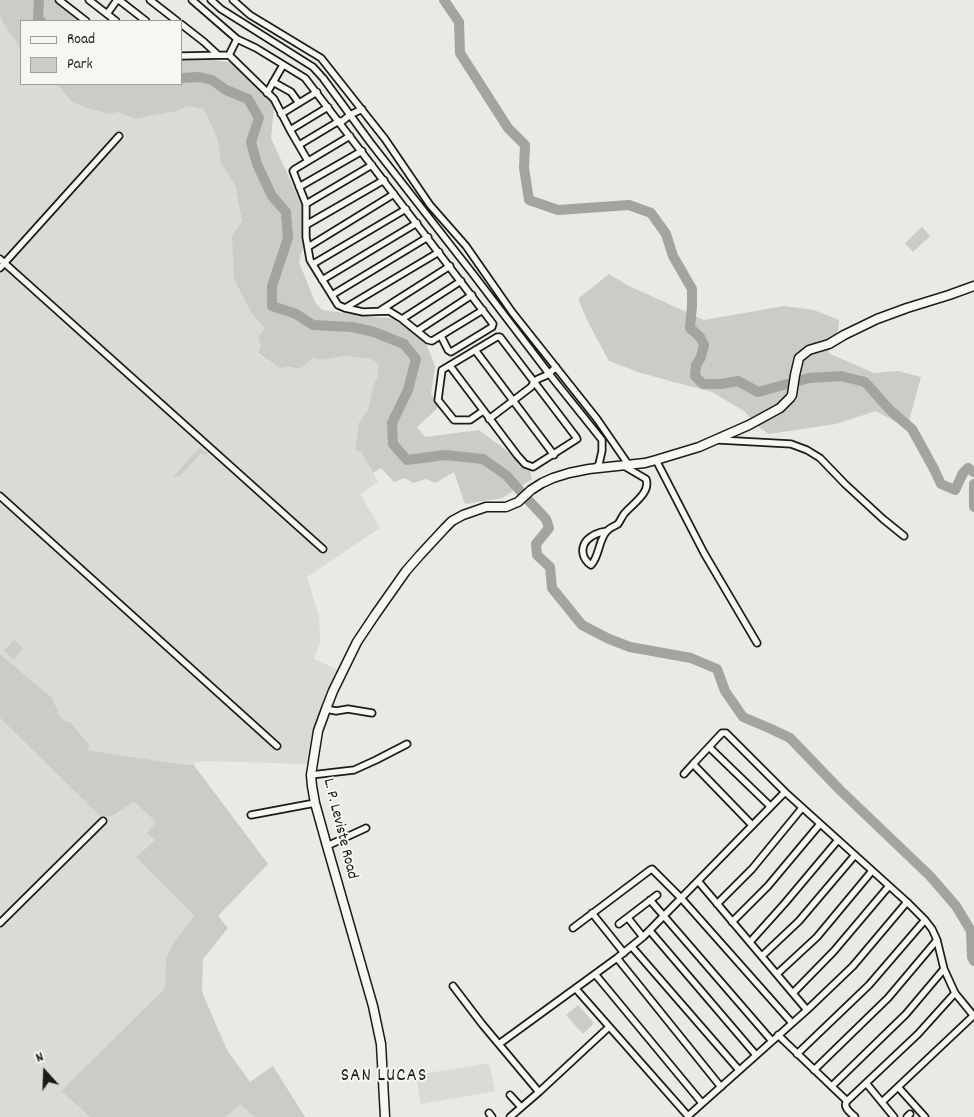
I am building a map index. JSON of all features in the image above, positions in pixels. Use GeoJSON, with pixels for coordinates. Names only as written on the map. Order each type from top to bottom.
{"type":"FeatureCollection","features":[{"type":"Feature","properties":{"kind":"main road","name":"L. P. Leviste Road"},"geometry":{"type":"LineString","coordinates":[[385,1117],[381,1044],[373,1006],[327,846],[311,775],[318,731],[333,691],[357,642],[406,571],[444,528],[463,515],[486,507],[506,507],[514,504],[531,490],[569,472],[646,463],[699,447],[750,425],[780,408],[792,394],[794,375],[799,358],[809,350],[829,344],[877,319],[974,286]]}},
{"type":"Feature","properties":{"kind":"street"},"geometry":{"type":"LineString","coordinates":[[59,0],[85,20]]}},
{"type":"Feature","properties":{"kind":"street"},"geometry":{"type":"LineString","coordinates":[[89,0],[115,20]]}},
{"type":"Feature","properties":{"kind":"street"},"geometry":{"type":"LineString","coordinates":[[106,14],[118,0],[145,20]]}},
{"type":"Feature","properties":{"kind":"street"},"geometry":{"type":"LineString","coordinates":[[150,0],[176,20]]}},
{"type":"Feature","properties":{"kind":"street"},"geometry":{"type":"LineString","coordinates":[[192,0],[237,39],[256,48],[305,78],[493,323],[492,327],[451,352],[440,336]]}},
{"type":"Feature","properties":{"kind":"street"},"geometry":{"type":"LineString","coordinates":[[211,0],[221,9],[313,67],[323,78],[547,374],[602,440],[602,451],[596,468]]}},
{"type":"Feature","properties":{"kind":"street"},"geometry":{"type":"LineString","coordinates":[[233,0],[250,15],[321,58],[385,139],[430,205],[466,246],[512,312],[597,419],[625,465],[646,479],[647,486],[645,491],[619,522],[603,535],[594,561],[591,565],[588,564],[583,557],[582,550],[587,540],[594,535],[607,531]]}},
{"type":"Feature","properties":{"kind":"street"},"geometry":{"type":"LineString","coordinates":[[182,25],[218,55]]}},
{"type":"Feature","properties":{"kind":"street"},"geometry":{"type":"LineString","coordinates":[[229,55],[237,39]]}},
{"type":"Feature","properties":{"kind":"street"},"geometry":{"type":"LineString","coordinates":[[182,51],[190,56]]}},
{"type":"Feature","properties":{"kind":"street"},"geometry":{"type":"LineString","coordinates":[[182,56],[229,55],[274,99],[308,161]]}},
{"type":"Feature","properties":{"kind":"street"},"geometry":{"type":"LineString","coordinates":[[267,92],[283,65]]}},
{"type":"Feature","properties":{"kind":"street"},"geometry":{"type":"LineString","coordinates":[[273,82],[291,92],[299,103]]}},
{"type":"Feature","properties":{"kind":"street"},"geometry":{"type":"LineString","coordinates":[[281,114],[317,92]]}},
{"type":"Feature","properties":{"kind":"street"},"geometry":{"type":"LineString","coordinates":[[290,130],[328,107]]}},
{"type":"Feature","properties":{"kind":"street"},"geometry":{"type":"LineString","coordinates":[[299,145],[341,124],[362,109]]}},
{"type":"Feature","properties":{"kind":"street"},"geometry":{"type":"LineString","coordinates":[[0,268],[2,261],[119,136]]}},
{"type":"Feature","properties":{"kind":"street"},"geometry":{"type":"LineString","coordinates":[[350,136],[294,168],[293,171],[306,204],[310,260],[338,305],[363,312],[389,311],[430,341],[482,310]]}},
{"type":"Feature","properties":{"kind":"street"},"geometry":{"type":"LineString","coordinates":[[298,187],[362,151]]}},
{"type":"Feature","properties":{"kind":"street"},"geometry":{"type":"LineString","coordinates":[[306,204],[372,165]]}},
{"type":"Feature","properties":{"kind":"street"},"geometry":{"type":"LineString","coordinates":[[306,225],[384,180]]}},
{"type":"Feature","properties":{"kind":"street"},"geometry":{"type":"LineString","coordinates":[[308,246],[394,194]]}},
{"type":"Feature","properties":{"kind":"street"},"geometry":{"type":"LineString","coordinates":[[313,264],[406,209]]}},
{"type":"Feature","properties":{"kind":"street"},"geometry":{"type":"LineString","coordinates":[[322,280],[417,223]]}},
{"type":"Feature","properties":{"kind":"street"},"geometry":{"type":"LineString","coordinates":[[332,295],[428,238]]}},
{"type":"Feature","properties":{"kind":"street"},"geometry":{"type":"LineString","coordinates":[[345,308],[438,252]]}},
{"type":"Feature","properties":{"kind":"street"},"geometry":{"type":"LineString","coordinates":[[2,261],[324,549]]}},
{"type":"Feature","properties":{"kind":"street"},"geometry":{"type":"LineString","coordinates":[[379,311],[450,266]]}},
{"type":"Feature","properties":{"kind":"street"},"geometry":{"type":"LineString","coordinates":[[402,319],[461,281]]}},
{"type":"Feature","properties":{"kind":"street"},"geometry":{"type":"LineString","coordinates":[[417,331],[472,295]]}},
{"type":"Feature","properties":{"kind":"street"},"geometry":{"type":"LineString","coordinates":[[450,366],[516,455],[526,464],[533,467],[575,441],[576,438],[534,385],[500,337],[442,370],[438,400],[454,420],[470,420],[483,411]]}},
{"type":"Feature","properties":{"kind":"street"},"geometry":{"type":"LineString","coordinates":[[476,350],[554,455]]}},
{"type":"Feature","properties":{"kind":"street"},"geometry":{"type":"LineString","coordinates":[[489,419],[534,385],[539,377],[556,367]]}},
{"type":"Feature","properties":{"kind":"street"},"geometry":{"type":"LineString","coordinates":[[602,440],[609,436]]}},
{"type":"Feature","properties":{"kind":"street"},"geometry":{"type":"LineString","coordinates":[[716,440],[792,444],[808,450],[820,458],[858,496],[904,536]]}},
{"type":"Feature","properties":{"kind":"street"},"geometry":{"type":"LineString","coordinates":[[656,460],[704,554],[757,642]]}},
{"type":"Feature","properties":{"kind":"street"},"geometry":{"type":"LineString","coordinates":[[0,496],[278,746]]}},
{"type":"Feature","properties":{"kind":"street"},"geometry":{"type":"LineString","coordinates":[[326,709],[372,712]]}},
{"type":"Feature","properties":{"kind":"street"},"geometry":{"type":"LineString","coordinates":[[684,774],[722,733],[726,733],[784,792],[907,902],[932,929],[937,940],[944,969],[955,993],[973,1013],[973,1016],[882,1102]]}},
{"type":"Feature","properties":{"kind":"street"},"geometry":{"type":"LineString","coordinates":[[311,775],[354,770],[407,744]]}},
{"type":"Feature","properties":{"kind":"street"},"geometry":{"type":"LineString","coordinates":[[709,747],[770,806]]}},
{"type":"Feature","properties":{"kind":"street"},"geometry":{"type":"LineString","coordinates":[[693,764],[752,825]]}},
{"type":"Feature","properties":{"kind":"street"},"geometry":{"type":"LineString","coordinates":[[499,1044],[632,947],[650,931],[784,792]]}},
{"type":"Feature","properties":{"kind":"street"},"geometry":{"type":"LineString","coordinates":[[251,815],[316,803]]}},
{"type":"Feature","properties":{"kind":"street"},"geometry":{"type":"LineString","coordinates":[[717,904],[752,869],[802,808]]}},
{"type":"Feature","properties":{"kind":"street"},"geometry":{"type":"LineString","coordinates":[[0,923],[103,821]]}},
{"type":"Feature","properties":{"kind":"street"},"geometry":{"type":"LineString","coordinates":[[732,922],[768,886],[820,824]]}},
{"type":"Feature","properties":{"kind":"street"},"geometry":{"type":"LineString","coordinates":[[327,846],[366,828]]}},
{"type":"Feature","properties":{"kind":"street"},"geometry":{"type":"LineString","coordinates":[[750,942],[838,840]]}},
{"type":"Feature","properties":{"kind":"street"},"geometry":{"type":"LineString","coordinates":[[762,956],[800,921],[854,855]]}},
{"type":"Feature","properties":{"kind":"street"},"geometry":{"type":"LineString","coordinates":[[573,928],[651,869],[682,898],[792,1023]]}},
{"type":"Feature","properties":{"kind":"street"},"geometry":{"type":"LineString","coordinates":[[777,974],[817,936],[872,871]]}},
{"type":"Feature","properties":{"kind":"street"},"geometry":{"type":"LineString","coordinates":[[698,881],[807,1010]]}},
{"type":"Feature","properties":{"kind":"street"},"geometry":{"type":"LineString","coordinates":[[792,993],[834,951],[889,886]]}},
{"type":"Feature","properties":{"kind":"street"},"geometry":{"type":"LineString","coordinates":[[619,924],[657,894]]}},
{"type":"Feature","properties":{"kind":"street"},"geometry":{"type":"LineString","coordinates":[[650,900],[665,915],[772,1041]]}},
{"type":"Feature","properties":{"kind":"street"},"geometry":{"type":"LineString","coordinates":[[576,988],[688,1116],[807,1010],[853,966],[907,902]]}},
{"type":"Feature","properties":{"kind":"street"},"geometry":{"type":"LineString","coordinates":[[592,913],[624,953]]}},
{"type":"Feature","properties":{"kind":"street"},"geometry":{"type":"LineString","coordinates":[[628,918],[643,937]]}},
{"type":"Feature","properties":{"kind":"street"},"geometry":{"type":"LineString","coordinates":[[797,1054],[869,985],[925,920]]}},
{"type":"Feature","properties":{"kind":"street"},"geometry":{"type":"LineString","coordinates":[[650,931],[756,1055]]}},
{"type":"Feature","properties":{"kind":"street"},"geometry":{"type":"LineString","coordinates":[[814,1070],[888,998],[937,940]]}},
{"type":"Feature","properties":{"kind":"street"},"geometry":{"type":"LineString","coordinates":[[632,947],[739,1070]]}},
{"type":"Feature","properties":{"kind":"street"},"geometry":{"type":"LineString","coordinates":[[617,958],[721,1086]]}},
{"type":"Feature","properties":{"kind":"street"},"geometry":{"type":"LineString","coordinates":[[832,1086],[906,1014],[944,969]]}},
{"type":"Feature","properties":{"kind":"street"},"geometry":{"type":"LineString","coordinates":[[595,974],[702,1103]]}},
{"type":"Feature","properties":{"kind":"street"},"geometry":{"type":"LineString","coordinates":[[453,986],[539,1092]]}},
{"type":"Feature","properties":{"kind":"street"},"geometry":{"type":"LineString","coordinates":[[856,1117],[847,1110],[845,1103],[918,1034],[955,993]]}},
{"type":"Feature","properties":{"kind":"street"},"geometry":{"type":"LineString","coordinates":[[512,1117],[609,1027]]}},
{"type":"Feature","properties":{"kind":"street"},"geometry":{"type":"LineString","coordinates":[[778,1035],[847,1101]]}},
{"type":"Feature","properties":{"kind":"street"},"geometry":{"type":"LineString","coordinates":[[866,1083],[894,1117]]}},
{"type":"Feature","properties":{"kind":"street"},"geometry":{"type":"LineString","coordinates":[[898,1087],[925,1117]]}},
{"type":"Feature","properties":{"kind":"street"},"geometry":{"type":"LineString","coordinates":[[510,1095],[521,1107]]}},
{"type":"Feature","properties":{"kind":"shaded area"},"geometry":{"type":"Polygon","coordinates":[[[0,16],[20,48],[20,85],[58,85],[71,101],[110,114],[118,112],[135,119],[177,111],[187,106],[204,109],[218,141],[221,163],[235,185],[242,222],[232,236],[252,314],[266,328],[258,354],[280,368],[303,367],[311,358],[323,360],[344,356],[371,359],[378,364],[377,379],[374,383],[368,410],[359,422],[355,450],[361,451],[378,482],[360,494],[380,528],[307,577],[319,616],[320,642],[314,659],[338,670],[314,732],[308,764],[202,761],[186,765],[87,750],[90,746],[60,716],[52,698],[0,654],[0,16]]]}},
{"type":"Feature","properties":{"kind":"shaded area"},"geometry":{"type":"Polygon","coordinates":[[[0,718],[101,817],[112,816],[134,802],[156,822],[155,840],[136,857],[194,916],[173,944],[166,958],[165,988],[61,1091],[90,1117],[0,1117],[0,718]]]}},
{"type":"Feature","properties":{"kind":"shaded area"},"geometry":{"type":"Polygon","coordinates":[[[489,1063],[495,1091],[421,1104],[416,1075],[489,1063]]]}},
{"type":"Feature","properties":{"kind":"shaded area"},"geometry":{"type":"Polygon","coordinates":[[[240,1104],[254,1117],[226,1117],[240,1104]]]}},
{"type":"Feature","properties":{"kind":"green space"},"geometry":{"type":"Polygon","coordinates":[[[0,0],[54,0],[78,20],[20,20],[20,48],[0,16],[0,0]]]}},
{"type":"Feature","properties":{"kind":"green space"},"geometry":{"type":"Polygon","coordinates":[[[182,59],[209,59],[233,63],[271,101],[274,107],[271,138],[302,206],[303,247],[299,262],[315,302],[322,310],[391,318],[426,343],[435,366],[431,394],[440,406],[417,427],[425,437],[479,430],[529,467],[532,479],[502,498],[465,504],[454,472],[435,483],[426,479],[413,483],[405,478],[394,482],[381,468],[373,473],[361,452],[355,450],[359,422],[368,410],[374,383],[377,379],[378,364],[371,359],[344,356],[323,360],[312,358],[303,367],[297,369],[291,367],[280,368],[258,353],[261,347],[258,337],[265,328],[252,314],[234,279],[232,236],[242,221],[235,185],[221,163],[218,141],[204,109],[188,106],[177,111],[135,119],[118,112],[110,114],[87,108],[71,101],[58,85],[182,85],[182,59]]]}},
{"type":"Feature","properties":{"kind":"green space"},"geometry":{"type":"Polygon","coordinates":[[[922,227],[930,236],[913,252],[905,243],[922,227]]]}},
{"type":"Feature","properties":{"kind":"green space"},"geometry":{"type":"Polygon","coordinates":[[[609,274],[629,286],[704,320],[784,306],[814,310],[839,320],[838,330],[828,353],[874,373],[898,371],[921,377],[907,428],[876,411],[836,424],[769,434],[760,428],[744,411],[712,392],[638,372],[609,361],[578,299],[609,274]]]}},
{"type":"Feature","properties":{"kind":"green space"},"geometry":{"type":"Polygon","coordinates":[[[200,447],[207,454],[201,453],[180,476],[173,477],[200,447]]]}},
{"type":"Feature","properties":{"kind":"green space"},"geometry":{"type":"Polygon","coordinates":[[[14,640],[23,648],[14,659],[4,651],[14,640]]]}},
{"type":"Feature","properties":{"kind":"green space"},"geometry":{"type":"Polygon","coordinates":[[[0,654],[52,698],[60,716],[66,722],[70,722],[90,746],[87,750],[186,765],[193,764],[268,864],[218,916],[228,928],[203,959],[202,992],[227,1050],[250,1082],[273,1066],[305,1117],[254,1117],[240,1104],[226,1117],[90,1117],[61,1091],[165,988],[166,958],[173,944],[194,916],[136,857],[155,840],[147,833],[156,822],[134,802],[112,816],[101,817],[0,718],[0,654]]]}},
{"type":"Feature","properties":{"kind":"green space"},"geometry":{"type":"Polygon","coordinates":[[[578,1005],[594,1023],[583,1034],[566,1015],[578,1005]]]}},
{"type":"Feature","properties":{"kind":"waterway"},"geometry":{"type":"LineString","coordinates":[[39,0],[38,18],[40,20]]}},
{"type":"Feature","properties":{"kind":"waterway"},"geometry":{"type":"LineString","coordinates":[[444,0],[459,22],[460,53],[508,128],[525,145],[524,168],[529,200],[558,210],[629,205],[651,213],[666,234],[673,256],[692,289],[690,328],[700,337],[704,345],[701,357],[696,365],[695,376],[703,384],[721,384],[738,381],[758,392],[809,378],[841,376],[865,382],[890,410],[912,429],[941,484],[955,490],[963,473],[968,468],[974,472]]}},
{"type":"Feature","properties":{"kind":"waterway"},"geometry":{"type":"LineString","coordinates":[[182,78],[199,77],[212,80],[226,90],[248,99],[259,118],[251,142],[257,164],[272,196],[286,212],[288,238],[272,286],[272,306],[296,314],[313,325],[352,327],[374,332],[404,344],[416,359],[408,390],[392,423],[393,444],[407,460],[445,455],[483,459],[506,475],[546,519],[549,528],[536,544],[537,555],[550,567],[552,588],[582,625],[630,647],[691,658],[717,669],[725,691],[743,717],[790,738],[840,790],[930,876],[956,906],[971,931],[972,957],[974,961]]}},
{"type":"Feature","properties":{"kind":"waterway"},"geometry":{"type":"LineString","coordinates":[[974,484],[974,507]]}},
{"type":"Feature","properties":{"kind":"district","name":"SAN LUCAS"},"geometry":{"type":"Point","coordinates":[384,1077]}}]}
